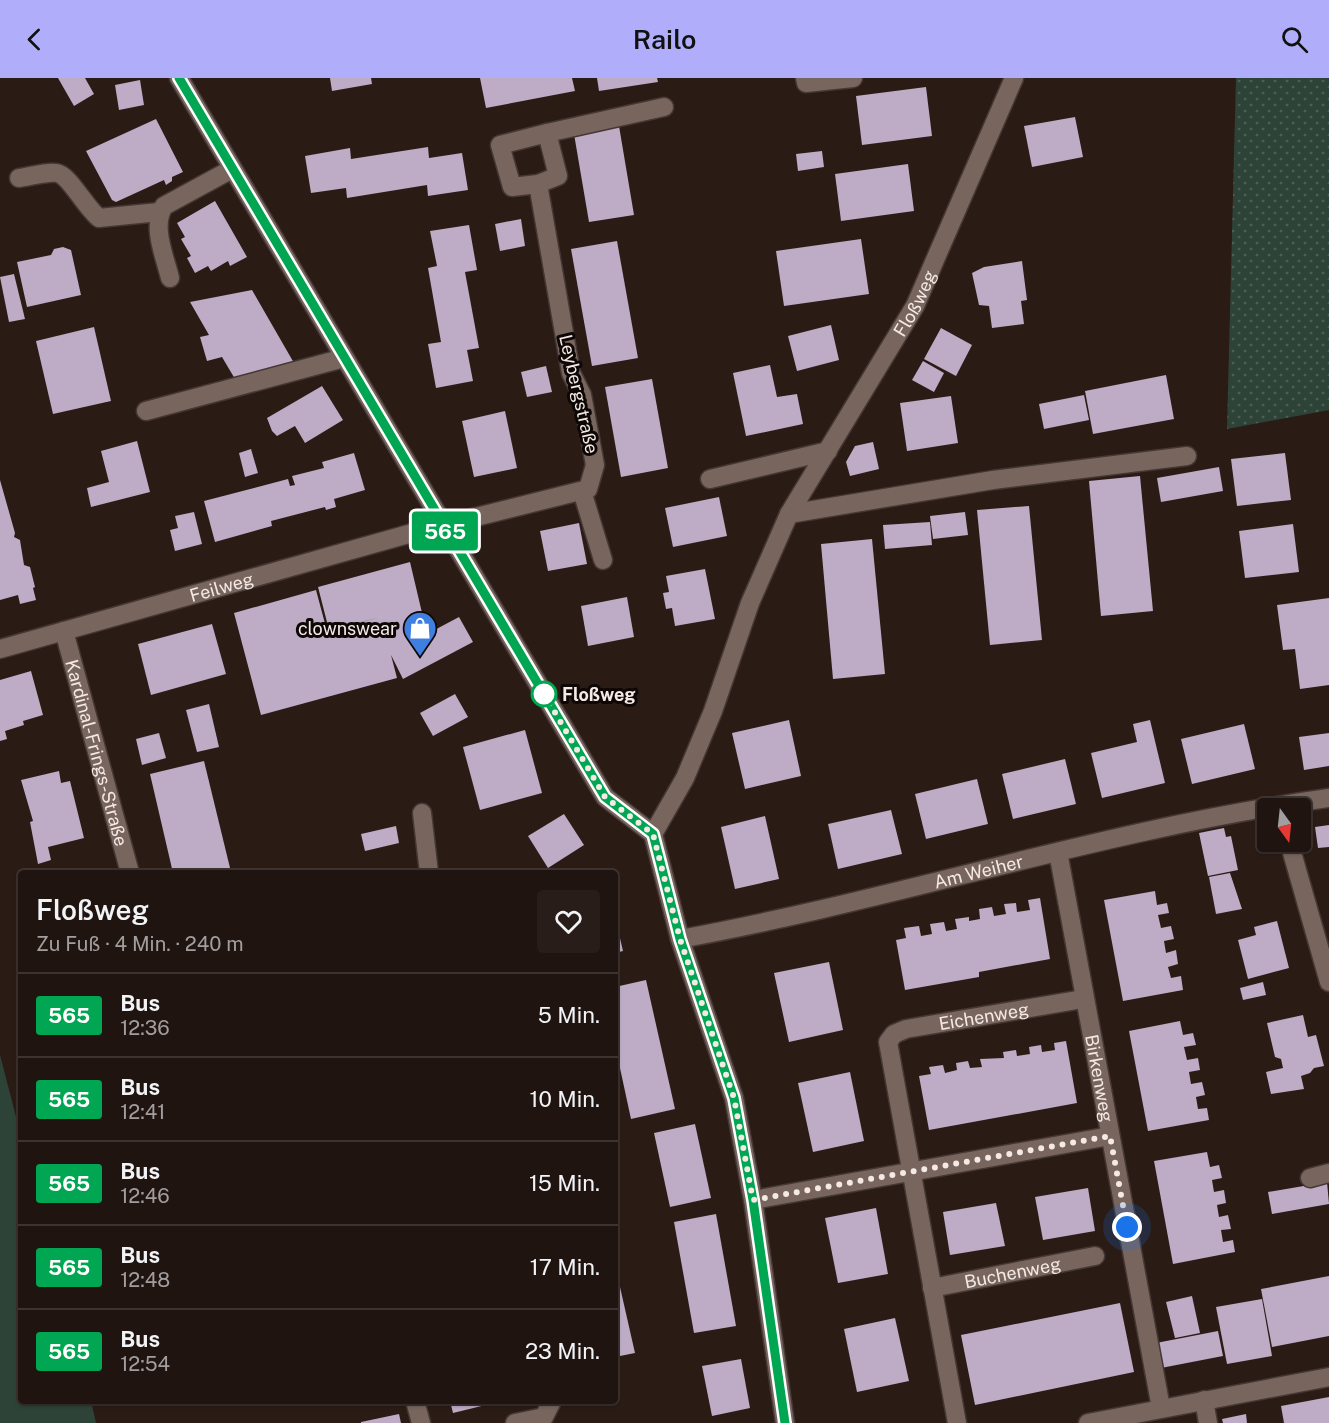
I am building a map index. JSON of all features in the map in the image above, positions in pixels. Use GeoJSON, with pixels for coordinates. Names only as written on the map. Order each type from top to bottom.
{"type":"FeatureCollection","features":[{"type":"Feature","properties":{"kind":"street"},"geometry":{"type":"LineString","coordinates":[[179,78],[605,797],[653,834],[680,939],[734,1098],[753,1200],[785,1423]]}},
{"type":"Feature","properties":{"kind":"street"},"geometry":{"type":"LineString","coordinates":[[805,78],[806,83],[854,78]]}},
{"type":"Feature","properties":{"kind":"street","name":"Floßweg"},"geometry":{"type":"LineString","coordinates":[[653,834],[685,778],[713,711],[750,603],[789,514],[915,306],[1014,78]]}},
{"type":"Feature","properties":{"kind":"street"},"geometry":{"type":"LineString","coordinates":[[547,133],[558,176],[538,184],[512,187],[500,145],[547,133],[664,107]]}},
{"type":"Feature","properties":{"kind":"street"},"geometry":{"type":"LineString","coordinates":[[170,278],[159,236],[159,212],[164,206],[232,169]]}},
{"type":"Feature","properties":{"kind":"street"},"geometry":{"type":"LineString","coordinates":[[18,178],[56,173],[66,177],[88,209],[99,218],[159,212]]}},
{"type":"Feature","properties":{"kind":"street","name":"Leybergstraße"},"geometry":{"type":"LineString","coordinates":[[538,184],[571,373],[582,395],[595,465],[588,489],[582,491]]}},
{"type":"Feature","properties":{"kind":"street"},"geometry":{"type":"LineString","coordinates":[[146,411],[344,358]]}},
{"type":"Feature","properties":{"kind":"street"},"geometry":{"type":"LineString","coordinates":[[710,479],[828,451]]}},
{"type":"Feature","properties":{"kind":"street"},"geometry":{"type":"LineString","coordinates":[[789,514],[993,480],[1186,456]]}},
{"type":"Feature","properties":{"kind":"street"},"geometry":{"type":"LineString","coordinates":[[442,525],[582,491],[603,560]]}},
{"type":"Feature","properties":{"kind":"street","name":"Feilweg"},"geometry":{"type":"LineString","coordinates":[[0,650],[442,525]]}},
{"type":"Feature","properties":{"kind":"street","name":"Kardinal-Frings-Straße"},"geometry":{"type":"LineString","coordinates":[[64,631],[129,870]]}},
{"type":"Feature","properties":{"kind":"street","name":"Am Weiher"},"geometry":{"type":"LineString","coordinates":[[1311,801],[1329,798]]}},
{"type":"Feature","properties":{"kind":"street","name":"Am Weiher"},"geometry":{"type":"LineString","coordinates":[[680,939],[1058,852],[1257,811]]}},
{"type":"Feature","properties":{"kind":"street"},"geometry":{"type":"LineString","coordinates":[[422,813],[429,870]]}},
{"type":"Feature","properties":{"kind":"street","name":"Birkenweg"},"geometry":{"type":"LineString","coordinates":[[1058,852],[1083,999],[1161,1408]]}},
{"type":"Feature","properties":{"kind":"street"},"geometry":{"type":"LineString","coordinates":[[1292,852],[1329,982]]}},
{"type":"Feature","properties":{"kind":"street","name":"Eichenweg"},"geometry":{"type":"LineString","coordinates":[[912,1172],[888,1042],[894,1034],[906,1029],[1083,999]]}},
{"type":"Feature","properties":{"kind":"street"},"geometry":{"type":"LineString","coordinates":[[753,1200],[1110,1136]]}},
{"type":"Feature","properties":{"kind":"street"},"geometry":{"type":"LineString","coordinates":[[912,1172],[957,1423]]}},
{"type":"Feature","properties":{"kind":"street"},"geometry":{"type":"LineString","coordinates":[[1310,1178],[1329,1173]]}},
{"type":"Feature","properties":{"kind":"street","name":"Buchenweg"},"geometry":{"type":"LineString","coordinates":[[932,1288],[1095,1256]]}},
{"type":"Feature","properties":{"kind":"street"},"geometry":{"type":"LineString","coordinates":[[1088,1423],[1329,1377]]}},
{"type":"Feature","properties":{"kind":"street"},"geometry":{"type":"LineString","coordinates":[[1204,1400],[1208,1423]]}},
{"type":"Feature","properties":{"kind":"street"},"geometry":{"type":"LineString","coordinates":[[417,1404],[421,1423]]}},
{"type":"Feature","properties":{"kind":"street"},"geometry":{"type":"LineString","coordinates":[[515,1423],[544,1417],[550,1404]]}},
{"type":"Feature","properties":{"kind":"green space"},"geometry":{"type":"Polygon","coordinates":[[[1236,78],[1329,78],[1329,410],[1227,429],[1236,78]]]}},
{"type":"Feature","properties":{"kind":"green space"},"geometry":{"type":"Polygon","coordinates":[[[0,1055],[18,1124],[18,1404],[92,1404],[96,1423],[0,1423],[0,1055]]]}},
{"type":"Feature","properties":{"kind":"building"},"geometry":{"type":"Polygon","coordinates":[[[58,78],[85,78],[94,94],[74,106],[58,78]]]}},
{"type":"Feature","properties":{"kind":"building"},"geometry":{"type":"Polygon","coordinates":[[[330,78],[371,78],[372,84],[332,91],[330,78]]]}},
{"type":"Feature","properties":{"kind":"building"},"geometry":{"type":"Polygon","coordinates":[[[480,78],[572,78],[575,91],[486,108],[480,78]]]}},
{"type":"Feature","properties":{"kind":"building"},"geometry":{"type":"Polygon","coordinates":[[[597,78],[657,78],[658,82],[599,91],[597,78]]]}},
{"type":"Feature","properties":{"kind":"building"},"geometry":{"type":"Polygon","coordinates":[[[140,80],[144,105],[119,110],[115,85],[140,80]]]}},
{"type":"Feature","properties":{"kind":"building"},"geometry":{"type":"Polygon","coordinates":[[[926,87],[932,136],[862,145],[856,96],[926,87]]]}},
{"type":"Feature","properties":{"kind":"building"},"geometry":{"type":"Polygon","coordinates":[[[1075,117],[1083,157],[1032,167],[1024,126],[1075,117]]]}},
{"type":"Feature","properties":{"kind":"building"},"geometry":{"type":"Polygon","coordinates":[[[156,119],[183,172],[172,177],[172,181],[166,185],[164,180],[116,202],[112,200],[86,151],[156,119]]]}},
{"type":"Feature","properties":{"kind":"building"},"geometry":{"type":"Polygon","coordinates":[[[619,126],[634,215],[589,222],[574,134],[619,126]]]}},
{"type":"Feature","properties":{"kind":"building"},"geometry":{"type":"Polygon","coordinates":[[[428,147],[429,158],[462,153],[468,190],[428,196],[427,185],[347,198],[346,188],[311,193],[305,156],[350,148],[351,159],[428,147]]]}},
{"type":"Feature","properties":{"kind":"building"},"geometry":{"type":"Polygon","coordinates":[[[822,151],[824,167],[798,171],[796,154],[822,151]]]}},
{"type":"Feature","properties":{"kind":"building"},"geometry":{"type":"Polygon","coordinates":[[[908,164],[914,211],[841,221],[835,174],[908,164]]]}},
{"type":"Feature","properties":{"kind":"building"},"geometry":{"type":"Polygon","coordinates":[[[215,201],[247,257],[230,266],[228,261],[211,271],[208,266],[195,273],[187,258],[191,256],[181,239],[185,237],[177,223],[215,201]]]}},
{"type":"Feature","properties":{"kind":"building"},"geometry":{"type":"Polygon","coordinates":[[[521,219],[525,246],[500,251],[495,224],[521,219]]]}},
{"type":"Feature","properties":{"kind":"building"},"geometry":{"type":"Polygon","coordinates":[[[469,225],[477,270],[465,272],[479,348],[467,350],[473,381],[436,388],[428,344],[441,342],[428,268],[437,266],[430,231],[469,225]]]}},
{"type":"Feature","properties":{"kind":"building"},"geometry":{"type":"Polygon","coordinates":[[[861,239],[869,294],[784,306],[776,251],[861,239]]]}},
{"type":"Feature","properties":{"kind":"building"},"geometry":{"type":"Polygon","coordinates":[[[617,241],[638,358],[592,366],[571,249],[617,241]]]}},
{"type":"Feature","properties":{"kind":"building"},"geometry":{"type":"Polygon","coordinates":[[[63,247],[71,250],[81,295],[27,307],[17,262],[51,255],[54,249],[63,247]]]}},
{"type":"Feature","properties":{"kind":"building"},"geometry":{"type":"Polygon","coordinates":[[[1022,261],[1027,300],[1021,301],[1024,324],[992,328],[989,306],[979,305],[972,273],[984,267],[1022,261]]]}},
{"type":"Feature","properties":{"kind":"building"},"geometry":{"type":"Polygon","coordinates":[[[14,274],[25,319],[9,322],[0,277],[14,274]]]}},
{"type":"Feature","properties":{"kind":"building"},"geometry":{"type":"Polygon","coordinates":[[[252,290],[294,363],[235,379],[222,357],[207,361],[200,337],[209,335],[190,302],[252,290]]]}},
{"type":"Feature","properties":{"kind":"building"},"geometry":{"type":"Polygon","coordinates":[[[831,325],[839,360],[797,371],[788,336],[831,325]]]}},
{"type":"Feature","properties":{"kind":"building"},"geometry":{"type":"Polygon","coordinates":[[[94,327],[111,401],[53,414],[36,341],[94,327]]]}},
{"type":"Feature","properties":{"kind":"building"},"geometry":{"type":"Polygon","coordinates":[[[941,328],[972,345],[956,376],[924,359],[941,328]]]}},
{"type":"Feature","properties":{"kind":"building"},"geometry":{"type":"Polygon","coordinates":[[[923,361],[944,373],[934,392],[912,380],[923,361]]]}},
{"type":"Feature","properties":{"kind":"building"},"geometry":{"type":"Polygon","coordinates":[[[770,365],[777,397],[797,394],[803,424],[746,436],[733,373],[770,365]]]}},
{"type":"Feature","properties":{"kind":"building"},"geometry":{"type":"Polygon","coordinates":[[[546,366],[552,392],[527,397],[521,372],[546,366]]]}},
{"type":"Feature","properties":{"kind":"building"},"geometry":{"type":"Polygon","coordinates":[[[1166,375],[1174,419],[1093,434],[1085,391],[1166,375]]]}},
{"type":"Feature","properties":{"kind":"building"},"geometry":{"type":"Polygon","coordinates":[[[652,379],[668,468],[621,477],[605,387],[652,379]]]}},
{"type":"Feature","properties":{"kind":"building"},"geometry":{"type":"Polygon","coordinates":[[[322,386],[343,420],[305,443],[295,426],[277,436],[272,431],[267,418],[322,386]]]}},
{"type":"Feature","properties":{"kind":"building"},"geometry":{"type":"Polygon","coordinates":[[[1084,395],[1089,420],[1044,429],[1039,404],[1084,395]]]}},
{"type":"Feature","properties":{"kind":"building"},"geometry":{"type":"Polygon","coordinates":[[[951,396],[958,443],[907,451],[900,403],[951,396]]]}},
{"type":"Feature","properties":{"kind":"building"},"geometry":{"type":"Polygon","coordinates":[[[505,411],[517,468],[474,477],[462,421],[505,411]]]}},
{"type":"Feature","properties":{"kind":"building"},"geometry":{"type":"Polygon","coordinates":[[[137,441],[150,492],[91,507],[87,488],[109,482],[101,451],[137,441]]]}},
{"type":"Feature","properties":{"kind":"building"},"geometry":{"type":"Polygon","coordinates":[[[873,442],[879,469],[850,476],[846,462],[855,446],[873,442]]]}},
{"type":"Feature","properties":{"kind":"building"},"geometry":{"type":"Polygon","coordinates":[[[251,449],[258,473],[245,477],[239,453],[251,449]]]}},
{"type":"Feature","properties":{"kind":"building"},"geometry":{"type":"Polygon","coordinates":[[[354,453],[365,490],[334,499],[336,507],[326,510],[325,507],[271,521],[272,526],[215,542],[204,501],[288,479],[290,486],[295,485],[292,476],[324,468],[322,462],[354,453]]]}},
{"type":"Feature","properties":{"kind":"building"},"geometry":{"type":"Polygon","coordinates":[[[1285,453],[1291,500],[1237,506],[1231,459],[1285,453]]]}},
{"type":"Feature","properties":{"kind":"building"},"geometry":{"type":"Polygon","coordinates":[[[1219,467],[1223,491],[1161,502],[1157,478],[1219,467]]]}},
{"type":"Feature","properties":{"kind":"building"},"geometry":{"type":"Polygon","coordinates":[[[1140,476],[1153,611],[1101,616],[1089,481],[1140,476]]]}},
{"type":"Feature","properties":{"kind":"building"},"geometry":{"type":"Polygon","coordinates":[[[0,480],[15,533],[14,537],[20,540],[24,565],[30,567],[35,587],[33,588],[36,600],[20,604],[18,595],[0,600],[0,480]]]}},
{"type":"Feature","properties":{"kind":"building"},"geometry":{"type":"Polygon","coordinates":[[[719,497],[727,536],[673,547],[665,508],[719,497]]]}},
{"type":"Feature","properties":{"kind":"building"},"geometry":{"type":"Polygon","coordinates":[[[1029,506],[1042,640],[990,645],[977,510],[1029,506]]]}},
{"type":"Feature","properties":{"kind":"building"},"geometry":{"type":"Polygon","coordinates":[[[194,512],[202,544],[175,551],[170,530],[178,528],[175,516],[194,512]]]}},
{"type":"Feature","properties":{"kind":"building"},"geometry":{"type":"Polygon","coordinates":[[[965,512],[968,535],[933,539],[930,516],[965,512]]]}},
{"type":"Feature","properties":{"kind":"building"},"geometry":{"type":"Polygon","coordinates":[[[930,522],[932,545],[885,549],[883,525],[930,522]]]}},
{"type":"Feature","properties":{"kind":"building"},"geometry":{"type":"Polygon","coordinates":[[[579,523],[587,564],[548,571],[540,531],[579,523]]]}},
{"type":"Feature","properties":{"kind":"building"},"geometry":{"type":"Polygon","coordinates":[[[1293,524],[1299,572],[1245,578],[1239,531],[1293,524]]]}},
{"type":"Feature","properties":{"kind":"building"},"geometry":{"type":"Polygon","coordinates":[[[872,539],[885,674],[833,679],[821,544],[872,539]]]}},
{"type":"Feature","properties":{"kind":"building"},"geometry":{"type":"Polygon","coordinates":[[[410,562],[427,634],[459,617],[473,642],[403,679],[391,655],[397,678],[261,715],[234,613],[316,590],[327,631],[381,617],[329,630],[318,587],[410,562]]]}},
{"type":"Feature","properties":{"kind":"building"},"geometry":{"type":"Polygon","coordinates":[[[705,569],[715,619],[675,626],[672,608],[666,609],[663,593],[669,592],[666,576],[705,569]]]}},
{"type":"Feature","properties":{"kind":"building"},"geometry":{"type":"Polygon","coordinates":[[[627,597],[634,637],[588,646],[581,606],[627,597]]]}},
{"type":"Feature","properties":{"kind":"building"},"geometry":{"type":"Polygon","coordinates":[[[1329,598],[1329,685],[1300,689],[1295,649],[1283,650],[1277,605],[1329,598]]]}},
{"type":"Feature","properties":{"kind":"building"},"geometry":{"type":"Polygon","coordinates":[[[212,624],[226,674],[151,695],[138,644],[212,624]]]}},
{"type":"Feature","properties":{"kind":"building"},"geometry":{"type":"Polygon","coordinates":[[[31,671],[43,715],[23,721],[24,725],[5,731],[7,739],[0,741],[0,680],[31,671]]]}},
{"type":"Feature","properties":{"kind":"building"},"geometry":{"type":"Polygon","coordinates":[[[455,694],[468,717],[433,736],[420,713],[455,694]]]}},
{"type":"Feature","properties":{"kind":"building"},"geometry":{"type":"Polygon","coordinates":[[[209,704],[219,747],[197,752],[186,710],[209,704]]]}},
{"type":"Feature","properties":{"kind":"building"},"geometry":{"type":"Polygon","coordinates":[[[789,720],[801,776],[745,789],[732,733],[789,720]]]}},
{"type":"Feature","properties":{"kind":"building"},"geometry":{"type":"Polygon","coordinates":[[[1150,720],[1165,783],[1102,798],[1091,753],[1137,742],[1133,724],[1150,720]]]}},
{"type":"Feature","properties":{"kind":"building"},"geometry":{"type":"Polygon","coordinates":[[[1244,724],[1255,769],[1192,784],[1181,739],[1244,724]]]}},
{"type":"Feature","properties":{"kind":"building"},"geometry":{"type":"Polygon","coordinates":[[[525,730],[542,793],[480,810],[463,747],[525,730]]]}},
{"type":"Feature","properties":{"kind":"building"},"geometry":{"type":"Polygon","coordinates":[[[159,733],[166,758],[142,765],[136,739],[159,733]]]}},
{"type":"Feature","properties":{"kind":"building"},"geometry":{"type":"Polygon","coordinates":[[[1329,733],[1329,766],[1304,770],[1299,737],[1329,733]]]}},
{"type":"Feature","properties":{"kind":"building"},"geometry":{"type":"Polygon","coordinates":[[[1065,759],[1076,804],[1013,819],[1002,774],[1065,759]]]}},
{"type":"Feature","properties":{"kind":"building"},"geometry":{"type":"Polygon","coordinates":[[[204,761],[231,870],[172,870],[150,774],[204,761]]]}},
{"type":"Feature","properties":{"kind":"building"},"geometry":{"type":"Polygon","coordinates":[[[59,771],[61,783],[70,781],[84,838],[48,847],[51,860],[38,864],[30,822],[33,821],[21,780],[59,771]]]}},
{"type":"Feature","properties":{"kind":"building"},"geometry":{"type":"Polygon","coordinates":[[[977,779],[988,824],[926,839],[915,794],[977,779]]]}},
{"type":"Feature","properties":{"kind":"building"},"geometry":{"type":"Polygon","coordinates":[[[891,810],[902,854],[838,869],[828,824],[891,810]]]}},
{"type":"Feature","properties":{"kind":"building"},"geometry":{"type":"Polygon","coordinates":[[[564,814],[584,845],[548,868],[528,836],[564,814]]]}},
{"type":"Feature","properties":{"kind":"building"},"geometry":{"type":"Polygon","coordinates":[[[765,816],[779,879],[735,889],[721,827],[765,816]]]}},
{"type":"Feature","properties":{"kind":"building"},"geometry":{"type":"Polygon","coordinates":[[[1329,825],[1329,847],[1318,848],[1315,827],[1329,825]]]}},
{"type":"Feature","properties":{"kind":"building"},"geometry":{"type":"Polygon","coordinates":[[[396,826],[399,843],[365,851],[361,834],[396,826]]]}},
{"type":"Feature","properties":{"kind":"building"},"geometry":{"type":"Polygon","coordinates":[[[1224,828],[1226,837],[1231,836],[1238,870],[1208,876],[1199,833],[1224,828]]]}},
{"type":"Feature","properties":{"kind":"building"},"geometry":{"type":"Polygon","coordinates":[[[1230,873],[1242,909],[1216,914],[1209,877],[1230,873]]]}},
{"type":"Feature","properties":{"kind":"building"},"geometry":{"type":"Polygon","coordinates":[[[1155,891],[1157,905],[1167,903],[1169,913],[1158,915],[1161,928],[1171,926],[1174,939],[1164,941],[1166,953],[1176,950],[1178,964],[1168,967],[1171,978],[1181,976],[1183,990],[1123,1001],[1104,900],[1155,891]]]}},
{"type":"Feature","properties":{"kind":"building"},"geometry":{"type":"Polygon","coordinates":[[[1040,898],[1050,959],[979,972],[979,977],[905,990],[896,940],[906,938],[904,928],[919,926],[921,936],[932,934],[930,924],[944,922],[946,931],[957,929],[955,919],[969,917],[969,921],[980,919],[979,909],[992,907],[994,916],[1006,914],[1004,904],[1016,903],[1017,912],[1030,910],[1028,900],[1040,898]]]}},
{"type":"Feature","properties":{"kind":"building"},"geometry":{"type":"Polygon","coordinates":[[[1277,921],[1289,968],[1248,979],[1238,940],[1256,935],[1254,927],[1277,921]]]}},
{"type":"Feature","properties":{"kind":"building"},"geometry":{"type":"Polygon","coordinates":[[[618,930],[623,951],[618,952],[618,930]]]}},
{"type":"Feature","properties":{"kind":"building"},"geometry":{"type":"Polygon","coordinates":[[[829,962],[843,1030],[789,1042],[774,973],[829,962]]]}},
{"type":"Feature","properties":{"kind":"building"},"geometry":{"type":"Polygon","coordinates":[[[646,980],[675,1109],[631,1119],[618,1059],[618,986],[646,980]]]}},
{"type":"Feature","properties":{"kind":"building"},"geometry":{"type":"Polygon","coordinates":[[[1263,982],[1266,995],[1243,1000],[1240,988],[1263,982]]]}},
{"type":"Feature","properties":{"kind":"building"},"geometry":{"type":"Polygon","coordinates":[[[1303,1015],[1308,1037],[1316,1035],[1324,1066],[1314,1068],[1310,1073],[1301,1076],[1304,1089],[1271,1094],[1266,1072],[1283,1068],[1281,1059],[1275,1057],[1267,1023],[1303,1015]]]}},
{"type":"Feature","properties":{"kind":"building"},"geometry":{"type":"Polygon","coordinates":[[[1180,1021],[1183,1035],[1193,1033],[1196,1045],[1184,1047],[1187,1060],[1198,1058],[1200,1070],[1189,1072],[1191,1084],[1202,1082],[1205,1095],[1196,1097],[1198,1109],[1207,1108],[1209,1120],[1148,1131],[1129,1031],[1180,1021]]]}},
{"type":"Feature","properties":{"kind":"building"},"geometry":{"type":"Polygon","coordinates":[[[1066,1041],[1077,1103],[929,1130],[919,1076],[931,1074],[929,1067],[943,1065],[945,1073],[957,1070],[956,1063],[968,1061],[970,1068],[982,1067],[980,1059],[1004,1058],[1003,1052],[1016,1050],[1017,1056],[1030,1054],[1029,1047],[1041,1045],[1042,1052],[1055,1050],[1054,1043],[1066,1041]]]}},
{"type":"Feature","properties":{"kind":"building"},"geometry":{"type":"Polygon","coordinates":[[[850,1072],[864,1141],[813,1152],[798,1083],[850,1072]]]}},
{"type":"Feature","properties":{"kind":"building"},"geometry":{"type":"Polygon","coordinates":[[[695,1124],[711,1198],[670,1207],[654,1133],[695,1124]]]}},
{"type":"Feature","properties":{"kind":"building"},"geometry":{"type":"Polygon","coordinates":[[[1207,1152],[1210,1167],[1219,1165],[1222,1178],[1212,1180],[1214,1192],[1224,1190],[1226,1203],[1217,1205],[1219,1217],[1228,1215],[1231,1229],[1221,1230],[1223,1242],[1233,1240],[1235,1252],[1173,1264],[1154,1161],[1207,1152]]]}},
{"type":"Feature","properties":{"kind":"building"},"geometry":{"type":"Polygon","coordinates":[[[1327,1182],[1329,1204],[1272,1214],[1268,1192],[1327,1182]]]}},
{"type":"Feature","properties":{"kind":"building"},"geometry":{"type":"Polygon","coordinates":[[[1088,1188],[1095,1231],[1043,1240],[1035,1197],[1088,1188]]]}},
{"type":"Feature","properties":{"kind":"building"},"geometry":{"type":"Polygon","coordinates":[[[996,1203],[1005,1246],[950,1255],[943,1212],[996,1203]]]}},
{"type":"Feature","properties":{"kind":"building"},"geometry":{"type":"Polygon","coordinates":[[[876,1208],[888,1274],[838,1283],[825,1218],[876,1208]]]}},
{"type":"Feature","properties":{"kind":"building"},"geometry":{"type":"Polygon","coordinates":[[[716,1214],[736,1326],[694,1333],[674,1222],[716,1214]]]}},
{"type":"Feature","properties":{"kind":"building"},"geometry":{"type":"Polygon","coordinates":[[[1329,1276],[1329,1336],[1272,1347],[1261,1289],[1329,1276]]]}},
{"type":"Feature","properties":{"kind":"building"},"geometry":{"type":"Polygon","coordinates":[[[618,1278],[635,1353],[618,1356],[618,1278]]]}},
{"type":"Feature","properties":{"kind":"building"},"geometry":{"type":"Polygon","coordinates":[[[1192,1296],[1200,1333],[1175,1338],[1166,1302],[1192,1296]]]}},
{"type":"Feature","properties":{"kind":"building"},"geometry":{"type":"Polygon","coordinates":[[[1262,1299],[1272,1356],[1227,1364],[1216,1307],[1262,1299]]]}},
{"type":"Feature","properties":{"kind":"building"},"geometry":{"type":"Polygon","coordinates":[[[1120,1303],[1134,1372],[975,1405],[961,1335],[1120,1303]]]}},
{"type":"Feature","properties":{"kind":"building"},"geometry":{"type":"Polygon","coordinates":[[[895,1318],[909,1381],[857,1392],[844,1329],[895,1318]]]}},
{"type":"Feature","properties":{"kind":"building"},"geometry":{"type":"Polygon","coordinates":[[[1218,1331],[1223,1356],[1161,1368],[1156,1343],[1218,1331]]]}},
{"type":"Feature","properties":{"kind":"building"},"geometry":{"type":"Polygon","coordinates":[[[741,1359],[750,1408],[712,1416],[702,1366],[741,1359]]]}},
{"type":"Feature","properties":{"kind":"building"},"geometry":{"type":"Polygon","coordinates":[[[1329,1397],[1329,1423],[1284,1423],[1281,1406],[1329,1397]]]}},
{"type":"Feature","properties":{"kind":"building"},"geometry":{"type":"Polygon","coordinates":[[[451,1404],[490,1404],[453,1413],[451,1404]]]}},
{"type":"Feature","properties":{"kind":"building"},"geometry":{"type":"Polygon","coordinates":[[[399,1414],[401,1423],[361,1423],[361,1422],[399,1414]]]}},
{"type":"Feature","properties":{"kind":"building"},"geometry":{"type":"Polygon","coordinates":[[[1246,1414],[1247,1423],[1223,1423],[1222,1419],[1246,1414]]]}},
{"type":"Feature","properties":{"kind":"bus line","name":"565"},"geometry":{"type":"LineString","coordinates":[[179,78],[605,797],[653,834],[680,939],[734,1098],[753,1200],[785,1423]]}},
{"type":"Feature","properties":{"kind":"place","name":"clownswear"},"geometry":{"type":"Point","coordinates":[420,657]}},
{"type":"Feature","properties":{"kind":"place","name":"Floßweg"},"geometry":{"type":"Point","coordinates":[544,694]}},
{"type":"Feature","properties":{"kind":"route"},"geometry":{"type":"LineString","coordinates":[[544,694],[605,797],[653,834],[680,939],[734,1098],[753,1200],[1110,1136],[1127,1227]]}}]}
